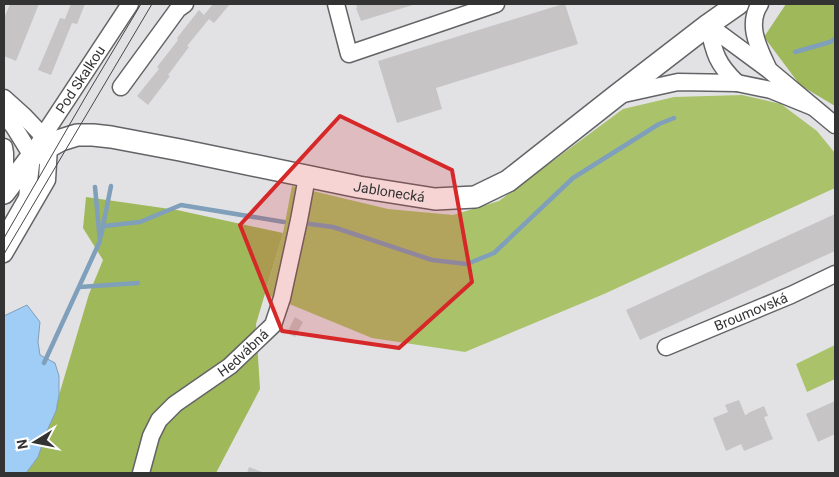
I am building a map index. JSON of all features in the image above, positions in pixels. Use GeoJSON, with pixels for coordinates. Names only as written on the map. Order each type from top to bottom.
{"type":"FeatureCollection","features":[{"type":"Feature","properties":{"kind":"main road","name":"Jablonecká"},"geometry":{"type":"LineString","coordinates":[[42,146],[77,135],[111,137],[359,187],[435,199],[475,197],[508,181],[708,25],[738,4]]}},
{"type":"Feature","properties":{"kind":"main road"},"geometry":{"type":"LineString","coordinates":[[4,192],[42,146]]}},
{"type":"Feature","properties":{"kind":"street","name":"Pod Skalkou"},"geometry":{"type":"LineString","coordinates":[[42,146],[130,4]]}},
{"type":"Feature","properties":{"kind":"street"},"geometry":{"type":"LineString","coordinates":[[336,4],[349,54],[496,4]]}},
{"type":"Feature","properties":{"kind":"street"},"geometry":{"type":"LineString","coordinates":[[760,4],[756,10],[754,24],[756,41],[769,70]]}},
{"type":"Feature","properties":{"kind":"street"},"geometry":{"type":"LineString","coordinates":[[122,87],[176,6]]}},
{"type":"Feature","properties":{"kind":"street"},"geometry":{"type":"LineString","coordinates":[[708,25],[769,70],[835,125]]}},
{"type":"Feature","properties":{"kind":"street"},"geometry":{"type":"LineString","coordinates":[[708,25],[718,60],[725,72],[737,83]]}},
{"type":"Feature","properties":{"kind":"street"},"geometry":{"type":"LineString","coordinates":[[616,96],[678,82],[737,83],[772,90],[813,107]]}},
{"type":"Feature","properties":{"kind":"street"},"geometry":{"type":"LineString","coordinates":[[4,98],[24,116],[42,146],[47,180],[4,254]]}},
{"type":"Feature","properties":{"kind":"street"},"geometry":{"type":"LineString","coordinates":[[4,114],[14,127],[42,146]]}},
{"type":"Feature","properties":{"kind":"street"},"geometry":{"type":"LineString","coordinates":[[4,238],[27,198],[42,146]]}},
{"type":"Feature","properties":{"kind":"street"},"geometry":{"type":"LineString","coordinates":[[4,147],[4,192]]}},
{"type":"Feature","properties":{"kind":"street","name":"Hedvábná"},"geometry":{"type":"LineString","coordinates":[[141,473],[151,436],[159,420],[174,404],[230,366],[273,325],[284,288],[307,177]]}},
{"type":"Feature","properties":{"kind":"street","name":"Broumovská"},"geometry":{"type":"LineString","coordinates":[[666,347],[791,295],[835,274]]}},
{"type":"Feature","properties":{"kind":"highlighted area"},"geometry":{"type":"Polygon","coordinates":[[[340,116],[452,170],[472,282],[399,348],[282,331],[240,225],[340,116]]]}},
{"type":"Feature","properties":{"kind":"green space"},"geometry":{"type":"Polygon","coordinates":[[[786,4],[835,4],[835,106],[800,85],[764,37],[786,4]]]}},
{"type":"Feature","properties":{"kind":"green space"},"geometry":{"type":"Polygon","coordinates":[[[742,95],[781,104],[817,131],[835,153],[835,188],[604,294],[465,352],[372,338],[265,294],[283,233],[292,186],[388,209],[453,215],[499,201],[623,109],[674,97],[742,95]]]}},
{"type":"Feature","properties":{"kind":"green space"},"geometry":{"type":"Polygon","coordinates":[[[86,197],[177,210],[283,233],[256,324],[260,389],[216,473],[26,473],[38,457],[56,411],[89,294],[103,260],[83,228],[86,197]]]}},
{"type":"Feature","properties":{"kind":"green space"},"geometry":{"type":"Polygon","coordinates":[[[835,345],[835,379],[807,392],[796,364],[835,345]]]}},
{"type":"Feature","properties":{"kind":"water"},"geometry":{"type":"Polygon","coordinates":[[[27,305],[40,322],[38,342],[40,355],[55,363],[59,376],[59,395],[56,411],[38,457],[26,473],[4,473],[4,316],[27,305]]]}},
{"type":"Feature","properties":{"kind":"building"},"geometry":{"type":"Polygon","coordinates":[[[10,4],[39,4],[16,61],[4,56],[4,18],[10,4]]]}},
{"type":"Feature","properties":{"kind":"building"},"geometry":{"type":"Polygon","coordinates":[[[71,4],[85,4],[77,24],[72,23],[51,75],[38,70],[60,18],[65,19],[71,4]]]}},
{"type":"Feature","properties":{"kind":"building"},"geometry":{"type":"Polygon","coordinates":[[[213,4],[230,4],[214,23],[209,19],[187,46],[189,47],[168,75],[170,76],[148,105],[137,96],[159,69],[157,67],[199,10],[204,15],[213,4]]]}},
{"type":"Feature","properties":{"kind":"building"},"geometry":{"type":"Polygon","coordinates":[[[356,4],[416,4],[361,21],[356,4]]]}},
{"type":"Feature","properties":{"kind":"building"},"geometry":{"type":"Polygon","coordinates":[[[565,4],[578,44],[436,88],[442,109],[397,123],[378,61],[565,4]]]}},
{"type":"Feature","properties":{"kind":"building"},"geometry":{"type":"Polygon","coordinates":[[[835,214],[835,251],[640,340],[626,310],[835,214]]]}},
{"type":"Feature","properties":{"kind":"building"},"geometry":{"type":"Polygon","coordinates":[[[295,317],[303,322],[295,337],[287,333],[295,317]]]}},
{"type":"Feature","properties":{"kind":"building"},"geometry":{"type":"Polygon","coordinates":[[[739,400],[745,415],[764,406],[768,416],[764,417],[773,439],[744,451],[741,444],[726,451],[713,418],[728,412],[725,405],[739,400]]]}},
{"type":"Feature","properties":{"kind":"building"},"geometry":{"type":"Polygon","coordinates":[[[835,401],[835,434],[818,442],[806,414],[835,401]]]}},
{"type":"Feature","properties":{"kind":"building"},"geometry":{"type":"Polygon","coordinates":[[[249,467],[265,473],[247,473],[249,467]]]}},
{"type":"Feature","properties":{"kind":"waterway"},"geometry":{"type":"LineString","coordinates":[[795,52],[835,39]]}},
{"type":"Feature","properties":{"kind":"waterway"},"geometry":{"type":"LineString","coordinates":[[310,224],[333,227],[432,260],[467,264],[494,253],[573,178],[659,124],[674,118]]}},
{"type":"Feature","properties":{"kind":"waterway"},"geometry":{"type":"LineString","coordinates":[[101,236],[111,186]]}},
{"type":"Feature","properties":{"kind":"waterway"},"geometry":{"type":"LineString","coordinates":[[44,363],[100,241],[95,187]]}},
{"type":"Feature","properties":{"kind":"waterway"},"geometry":{"type":"LineString","coordinates":[[104,226],[140,222],[181,205],[284,222]]}},
{"type":"Feature","properties":{"kind":"waterway"},"geometry":{"type":"LineString","coordinates":[[80,287],[138,283]]}},
{"type":"Feature","properties":{"kind":"tram line"},"geometry":{"type":"LineString","coordinates":[[4,238],[141,4]]}},
{"type":"Feature","properties":{"kind":"tram line"},"geometry":{"type":"LineString","coordinates":[[4,254],[152,4]]}}]}
